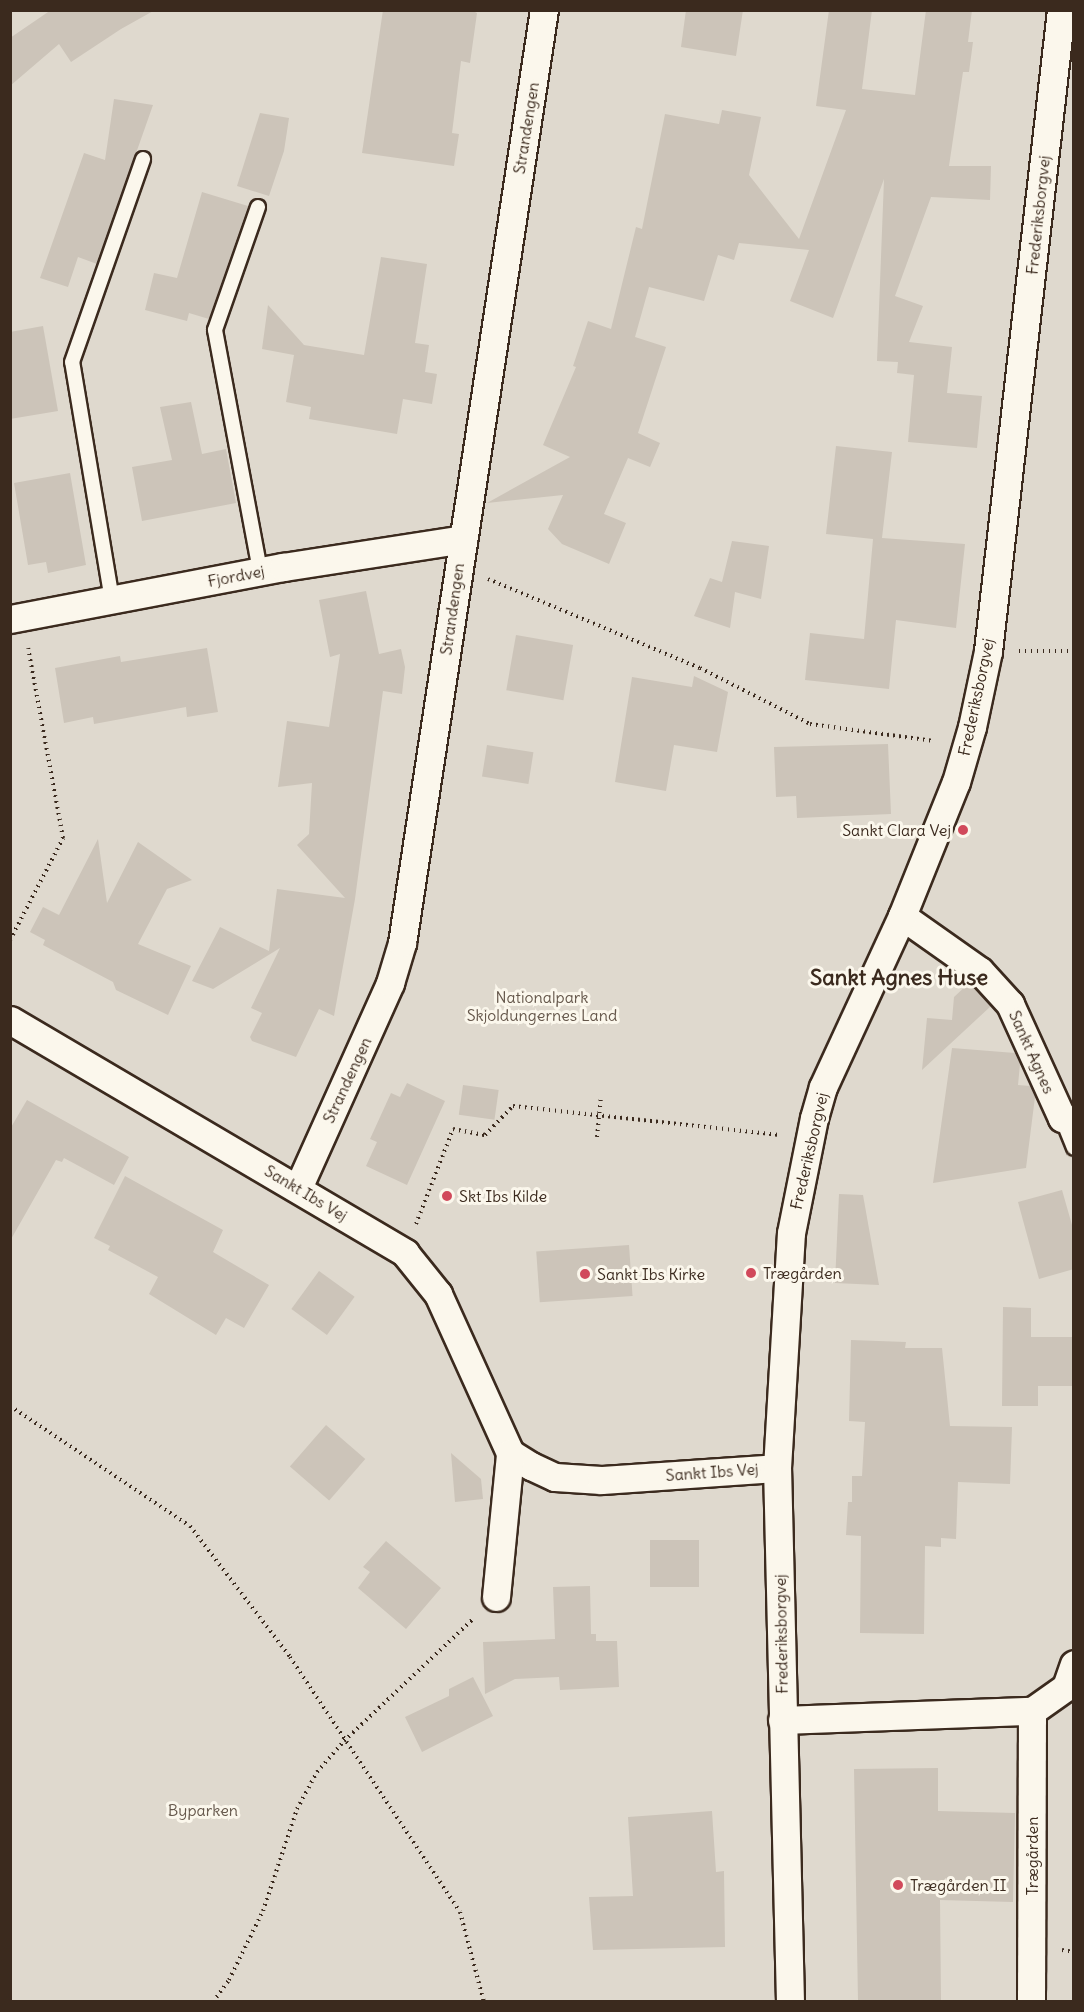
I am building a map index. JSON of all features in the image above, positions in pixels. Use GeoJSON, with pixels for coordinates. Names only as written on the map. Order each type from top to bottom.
{"type":"FeatureCollection","features":[{"type":"Feature","properties":{"kind":"street","name":"Strandengen"},"geometry":{"type":"LineString","coordinates":[[298,1188],[390,983],[402,943],[544,10]]}},
{"type":"Feature","properties":{"kind":"street","name":"Frederiksborgvej"},"geometry":{"type":"LineString","coordinates":[[790,2001],[777,1468],[791,1233],[810,1137],[823,1087],[902,916],[956,782],[968,745],[988,651],[1061,10]]}},
{"type":"Feature","properties":{"kind":"street","name":"Fjordvej"},"geometry":{"type":"LineString","coordinates":[[16,618],[260,571],[463,539]]}},
{"type":"Feature","properties":{"kind":"street","name":"Sankt Agnes"},"geometry":{"type":"LineString","coordinates":[[902,916],[980,971],[1010,1004],[1068,1119]]}},
{"type":"Feature","properties":{"kind":"street","name":"Sankt Ibs Vej"},"geometry":{"type":"LineString","coordinates":[[10,1020],[405,1253],[438,1294],[510,1453],[496,1597]]}},
{"type":"Feature","properties":{"kind":"street","name":"Sankt Ibs Vej"},"geometry":{"type":"LineString","coordinates":[[510,1453],[555,1477],[601,1480],[777,1468]]}},
{"type":"Feature","properties":{"kind":"street"},"geometry":{"type":"LineString","coordinates":[[782,1720],[1032,1711],[1066,1687],[1074,1664]]}},
{"type":"Feature","properties":{"kind":"street","name":"Trægården"},"geometry":{"type":"LineString","coordinates":[[1031,2001],[1032,1711]]}},
{"type":"Feature","properties":{"kind":"lane"},"geometry":{"type":"LineString","coordinates":[[112,600],[72,362],[143,159]]}},
{"type":"Feature","properties":{"kind":"lane"},"geometry":{"type":"LineString","coordinates":[[258,207],[215,330],[260,571]]}},
{"type":"Feature","properties":{"kind":"lane"},"geometry":{"type":"LineString","coordinates":[[1068,1119],[1074,1148]]}},
{"type":"Feature","properties":{"kind":"path"},"geometry":{"type":"LineString","coordinates":[[458,570],[483,577],[700,668],[810,724],[968,745]]}},
{"type":"Feature","properties":{"kind":"path"},"geometry":{"type":"LineString","coordinates":[[10,940],[63,838],[16,618]]}},
{"type":"Feature","properties":{"kind":"path"},"geometry":{"type":"LineString","coordinates":[[988,651],[1074,651]]}},
{"type":"Feature","properties":{"kind":"path"},"geometry":{"type":"LineString","coordinates":[[597,1137],[601,1097]]}},
{"type":"Feature","properties":{"kind":"path"},"geometry":{"type":"LineString","coordinates":[[405,1253],[453,1129],[485,1135],[513,1106],[810,1137]]}},
{"type":"Feature","properties":{"kind":"path"},"geometry":{"type":"LineString","coordinates":[[10,1406],[189,1526],[290,1657],[344,1742],[460,1912],[484,2001]]}},
{"type":"Feature","properties":{"kind":"path"},"geometry":{"type":"LineString","coordinates":[[213,2001],[230,1980],[263,1911],[297,1809],[317,1772],[344,1742],[496,1597]]}},
{"type":"Feature","properties":{"kind":"green space","name":"Nationalpark Skjoldungernes Land"},"geometry":{"type":"Polygon","coordinates":[[[11,11],[1073,11],[1073,2002],[11,2002],[11,11]]]}},
{"type":"Feature","properties":{"kind":"building"},"geometry":{"type":"Polygon","coordinates":[[[51,10],[155,10],[71,62],[59,44],[10,86],[10,38],[51,10]]]}},
{"type":"Feature","properties":{"kind":"building"},"geometry":{"type":"Polygon","coordinates":[[[383,10],[471,10],[477,13],[470,63],[461,61],[452,133],[459,134],[454,166],[362,153],[383,10]]]}},
{"type":"Feature","properties":{"kind":"building"},"geometry":{"type":"Polygon","coordinates":[[[686,10],[743,10],[736,56],[681,47],[686,10]]]}},
{"type":"Feature","properties":{"kind":"building"},"geometry":{"type":"Polygon","coordinates":[[[829,10],[872,10],[862,89],[915,95],[926,10],[972,10],[968,42],[973,42],[969,72],[963,72],[949,166],[991,166],[990,200],[931,197],[895,296],[923,306],[909,342],[952,347],[947,393],[982,396],[977,448],[908,442],[914,375],[897,373],[898,362],[877,361],[884,179],[833,318],[790,301],[809,250],[739,243],[734,260],[718,255],[704,301],[649,287],[635,337],[666,347],[638,433],[660,443],[650,467],[628,458],[604,514],[626,523],[609,564],[562,544],[548,529],[563,495],[487,503],[570,457],[543,445],[576,367],[573,366],[588,321],[611,329],[636,227],[642,229],[665,114],[719,124],[722,110],[761,117],[749,175],[799,239],[846,110],[816,106],[829,10]]]}},
{"type":"Feature","properties":{"kind":"building"},"geometry":{"type":"Polygon","coordinates":[[[114,99],[153,105],[97,264],[78,257],[68,287],[40,278],[84,153],[105,160],[114,99]]]}},
{"type":"Feature","properties":{"kind":"building"},"geometry":{"type":"Polygon","coordinates":[[[260,113],[289,118],[284,151],[269,196],[237,186],[260,113]]]}},
{"type":"Feature","properties":{"kind":"building"},"geometry":{"type":"Polygon","coordinates":[[[202,192],[248,206],[209,319],[189,313],[187,321],[145,310],[154,273],[177,278],[202,192]]]}},
{"type":"Feature","properties":{"kind":"building"},"geometry":{"type":"Polygon","coordinates":[[[381,257],[427,264],[415,343],[429,345],[425,372],[437,374],[432,404],[403,399],[397,434],[309,419],[311,407],[286,402],[294,355],[262,349],[268,305],[304,345],[364,355],[381,257]]]}},
{"type":"Feature","properties":{"kind":"building"},"geometry":{"type":"Polygon","coordinates":[[[43,326],[58,411],[10,419],[10,332],[43,326]]]}},
{"type":"Feature","properties":{"kind":"building"},"geometry":{"type":"Polygon","coordinates":[[[191,402],[202,454],[226,449],[236,503],[142,521],[132,467],[172,460],[160,407],[191,402]]]}},
{"type":"Feature","properties":{"kind":"building"},"geometry":{"type":"Polygon","coordinates":[[[836,446],[892,452],[882,538],[965,544],[956,628],[896,620],[889,689],[805,680],[810,633],[864,639],[873,539],[826,534],[836,446]]]}},
{"type":"Feature","properties":{"kind":"building"},"geometry":{"type":"Polygon","coordinates":[[[70,473],[86,565],[48,573],[46,562],[28,565],[14,483],[70,473]]]}},
{"type":"Feature","properties":{"kind":"building"},"geometry":{"type":"Polygon","coordinates":[[[732,541],[769,546],[761,599],[735,592],[730,628],[694,616],[710,578],[722,582],[732,541]]]}},
{"type":"Feature","properties":{"kind":"building"},"geometry":{"type":"Polygon","coordinates":[[[366,591],[379,654],[401,649],[405,667],[402,694],[383,691],[355,899],[334,1016],[319,1009],[296,1057],[252,1041],[250,1037],[262,1013],[251,1008],[280,948],[213,989],[192,981],[220,927],[269,951],[277,889],[345,898],[297,845],[309,834],[312,783],[278,787],[287,721],[329,727],[340,654],[330,657],[319,600],[366,591]]]}},
{"type":"Feature","properties":{"kind":"building"},"geometry":{"type":"Polygon","coordinates":[[[516,635],[573,645],[563,700],[506,690],[516,635]]]}},
{"type":"Feature","properties":{"kind":"building"},"geometry":{"type":"Polygon","coordinates":[[[207,648],[218,712],[187,717],[186,707],[94,724],[93,717],[64,723],[55,668],[120,656],[121,662],[207,648]]]}},
{"type":"Feature","properties":{"kind":"building"},"geometry":{"type":"Polygon","coordinates":[[[694,676],[728,692],[717,752],[674,745],[666,791],[615,782],[632,677],[692,687],[694,676]]]}},
{"type":"Feature","properties":{"kind":"building"},"geometry":{"type":"Polygon","coordinates":[[[888,744],[891,814],[797,818],[796,796],[776,797],[774,747],[888,744]]]}},
{"type":"Feature","properties":{"kind":"building"},"geometry":{"type":"Polygon","coordinates":[[[487,745],[533,752],[528,784],[482,777],[487,745]]]}},
{"type":"Feature","properties":{"kind":"building"},"geometry":{"type":"Polygon","coordinates":[[[98,839],[107,903],[138,842],[192,880],[167,889],[138,944],[191,966],[168,1015],[116,990],[113,982],[43,945],[45,940],[30,932],[43,907],[59,915],[98,839]]]}},
{"type":"Feature","properties":{"kind":"building"},"geometry":{"type":"Polygon","coordinates":[[[969,983],[991,1006],[922,1070],[927,1018],[952,1020],[954,997],[969,983]]]}},
{"type":"Feature","properties":{"kind":"building"},"geometry":{"type":"Polygon","coordinates":[[[952,1048],[1015,1053],[1020,1064],[1018,1085],[1030,1086],[1035,1097],[1026,1168],[933,1183],[952,1048]]]}},
{"type":"Feature","properties":{"kind":"building"},"geometry":{"type":"Polygon","coordinates":[[[407,1083],[445,1101],[407,1185],[366,1166],[377,1142],[370,1139],[391,1093],[400,1097],[407,1083]]]}},
{"type":"Feature","properties":{"kind":"building"},"geometry":{"type":"Polygon","coordinates":[[[463,1085],[499,1090],[494,1120],[459,1115],[463,1085]]]}},
{"type":"Feature","properties":{"kind":"building"},"geometry":{"type":"Polygon","coordinates":[[[27,1100],[129,1157],[114,1185],[64,1158],[62,1162],[56,1160],[10,1241],[10,1129],[27,1100]]]}},
{"type":"Feature","properties":{"kind":"building"},"geometry":{"type":"Polygon","coordinates":[[[125,1176],[223,1230],[213,1252],[269,1285],[244,1328],[226,1318],[216,1335],[149,1294],[158,1277],[108,1250],[110,1246],[94,1238],[125,1176]]]}},
{"type":"Feature","properties":{"kind":"building"},"geometry":{"type":"Polygon","coordinates":[[[1062,1190],[1074,1232],[1074,1269],[1039,1279],[1018,1202],[1062,1190]]]}},
{"type":"Feature","properties":{"kind":"building"},"geometry":{"type":"Polygon","coordinates":[[[839,1194],[863,1195],[879,1285],[835,1283],[839,1194]]]}},
{"type":"Feature","properties":{"kind":"building","name":"Sankt Ibs Kirke"},"geometry":{"type":"Polygon","coordinates":[[[629,1245],[633,1296],[540,1302],[536,1251],[629,1245]]]}},
{"type":"Feature","properties":{"kind":"building"},"geometry":{"type":"Polygon","coordinates":[[[319,1271],[355,1297],[327,1335],[291,1309],[319,1271]]]}},
{"type":"Feature","properties":{"kind":"building"},"geometry":{"type":"Polygon","coordinates":[[[1003,1307],[1031,1308],[1031,1337],[1074,1337],[1074,1386],[1038,1386],[1038,1406],[1002,1406],[1003,1307]]]}},
{"type":"Feature","properties":{"kind":"building"},"geometry":{"type":"Polygon","coordinates":[[[851,1340],[906,1342],[905,1348],[942,1348],[950,1426],[1012,1427],[1010,1484],[958,1482],[956,1539],[941,1538],[941,1547],[925,1546],[924,1634],[860,1633],[861,1536],[846,1535],[848,1502],[852,1502],[852,1476],[862,1476],[865,1422],[849,1421],[851,1340]]]}},
{"type":"Feature","properties":{"kind":"building"},"geometry":{"type":"Polygon","coordinates":[[[326,1425],[365,1459],[329,1501],[290,1467],[326,1425]]]}},
{"type":"Feature","properties":{"kind":"building"},"geometry":{"type":"Polygon","coordinates":[[[451,1453],[481,1479],[483,1499],[455,1502],[451,1453]]]}},
{"type":"Feature","properties":{"kind":"building"},"geometry":{"type":"Polygon","coordinates":[[[650,1540],[699,1540],[699,1587],[650,1587],[650,1540]]]}},
{"type":"Feature","properties":{"kind":"building"},"geometry":{"type":"Polygon","coordinates":[[[386,1541],[441,1588],[406,1629],[358,1588],[370,1572],[363,1567],[386,1541]]]}},
{"type":"Feature","properties":{"kind":"building"},"geometry":{"type":"Polygon","coordinates":[[[590,1586],[591,1634],[596,1634],[596,1641],[617,1641],[619,1687],[560,1690],[559,1677],[515,1679],[485,1694],[483,1642],[555,1639],[553,1587],[590,1586]]]}},
{"type":"Feature","properties":{"kind":"building"},"geometry":{"type":"Polygon","coordinates":[[[473,1677],[493,1716],[422,1752],[405,1717],[449,1696],[449,1689],[473,1677]]]}},
{"type":"Feature","properties":{"kind":"building","name":"Trægården II"},"geometry":{"type":"Polygon","coordinates":[[[938,1768],[938,1811],[1015,1813],[1013,1902],[940,1900],[941,2001],[858,2001],[854,1769],[938,1768]]]}},
{"type":"Feature","properties":{"kind":"building"},"geometry":{"type":"Polygon","coordinates":[[[712,1811],[716,1872],[724,1871],[725,1947],[593,1950],[589,1897],[633,1896],[628,1817],[712,1811]]]}},
{"type":"Feature","properties":{"kind":"place","name":"Sankt Clara Vej"},"geometry":{"type":"Point","coordinates":[963,830]}},
{"type":"Feature","properties":{"kind":"place","name":"Skt Ibs Kilde"},"geometry":{"type":"Point","coordinates":[447,1196]}},
{"type":"Feature","properties":{"kind":"place","name":"Trægården"},"geometry":{"type":"Point","coordinates":[751,1273]}},
{"type":"Feature","properties":{"kind":"place","name":"Sankt Ibs Kirke"},"geometry":{"type":"Point","coordinates":[585,1274]}},
{"type":"Feature","properties":{"kind":"place","name":"Trægården II"},"geometry":{"type":"Point","coordinates":[898,1885]}},
{"type":"Feature","properties":{"kind":"district","name":"Sankt Agnes Huse"},"geometry":{"type":"Point","coordinates":[899,978]}},
{"type":"Feature","properties":{"kind":"park label","name":"Byparken"},"geometry":{"type":"Point","coordinates":[203,1810]}}]}
